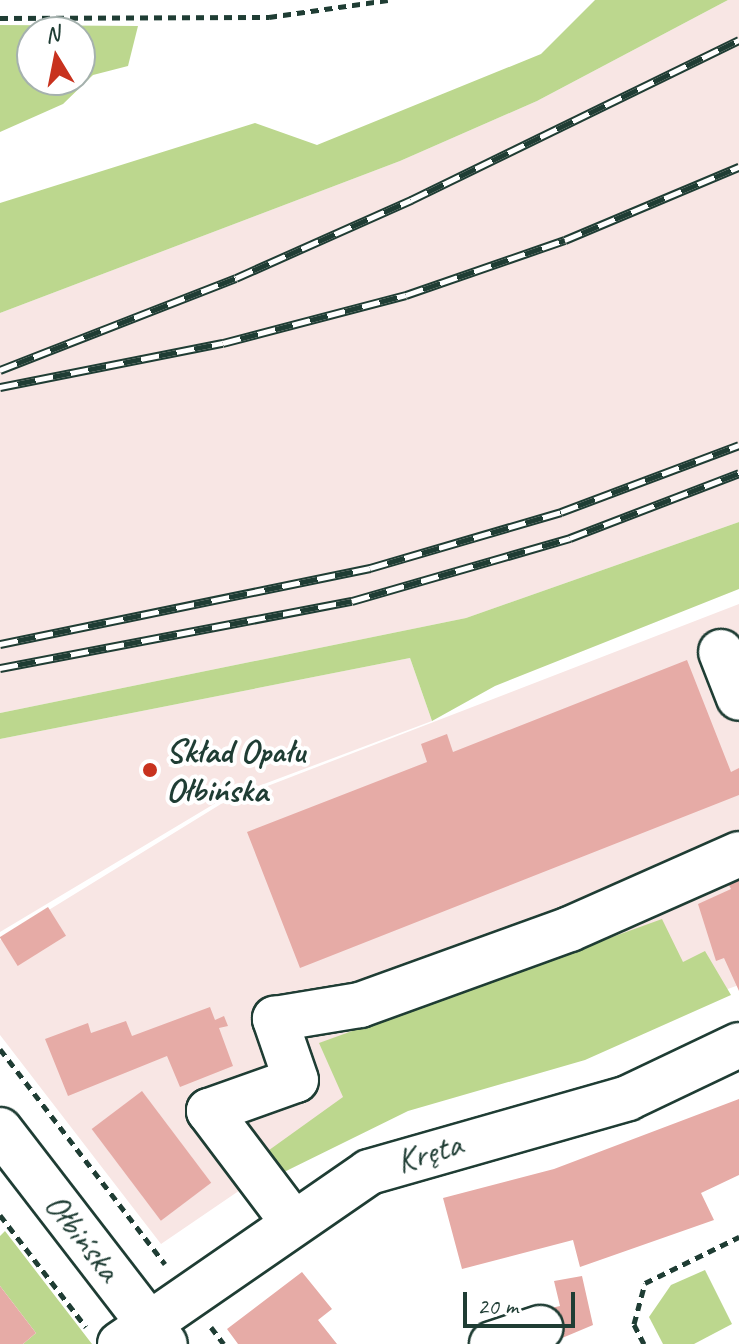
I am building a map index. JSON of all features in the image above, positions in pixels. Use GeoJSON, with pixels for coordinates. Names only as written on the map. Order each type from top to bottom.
{"type":"FeatureCollection","features":[{"type":"Feature","properties":{"kind":"street"},"geometry":{"type":"LineString","coordinates":[[721,652],[739,698]]}},
{"type":"Feature","properties":{"kind":"street"},"geometry":{"type":"LineString","coordinates":[[292,1221],[209,1111],[296,1080],[275,1019],[360,1005],[570,929],[739,854]]}},
{"type":"Feature","properties":{"kind":"street","name":"Kręta"},"geometry":{"type":"LineString","coordinates":[[131,1335],[292,1221],[369,1172],[628,1098],[739,1045]]}},
{"type":"Feature","properties":{"kind":"street","name":"Ołbińska"},"geometry":{"type":"LineString","coordinates":[[0,1130],[131,1335]]}},
{"type":"Feature","properties":{"kind":"street"},"geometry":{"type":"LineString","coordinates":[[492,1344],[540,1328]]}},
{"type":"Feature","properties":{"kind":"path"},"geometry":{"type":"LineString","coordinates":[[0,18],[253,17],[388,0]]}},
{"type":"Feature","properties":{"kind":"path"},"geometry":{"type":"LineString","coordinates":[[0,1049],[170,1272]]}},
{"type":"Feature","properties":{"kind":"path"},"geometry":{"type":"LineString","coordinates":[[0,1215],[131,1335]]}},
{"type":"Feature","properties":{"kind":"path"},"geometry":{"type":"LineString","coordinates":[[644,1344],[634,1324],[645,1283],[739,1237]]}},
{"type":"Feature","properties":{"kind":"shaded area"},"geometry":{"type":"Polygon","coordinates":[[[728,0],[739,0],[739,522],[466,618],[0,713],[0,313],[400,161],[537,101],[728,0]]]}},
{"type":"Feature","properties":{"kind":"shaded area"},"geometry":{"type":"Polygon","coordinates":[[[739,604],[739,985],[390,1108],[246,1186],[161,1244],[0,1035],[0,940],[221,804],[739,604]]]}},
{"type":"Feature","properties":{"kind":"shaded area","name":"Skład Opału Ołbińska"},"geometry":{"type":"Polygon","coordinates":[[[410,658],[432,721],[219,801],[0,932],[0,739],[410,658]]]}},
{"type":"Feature","properties":{"kind":"green space"},"geometry":{"type":"Polygon","coordinates":[[[595,0],[728,0],[537,101],[400,161],[0,313],[0,203],[255,123],[317,145],[541,54],[595,0]]]}},
{"type":"Feature","properties":{"kind":"green space"},"geometry":{"type":"Polygon","coordinates":[[[0,25],[16,25],[16,96],[71,96],[63,104],[0,132],[0,25]]]}},
{"type":"Feature","properties":{"kind":"green space"},"geometry":{"type":"Polygon","coordinates":[[[96,26],[138,26],[128,66],[96,74],[96,26]]]}},
{"type":"Feature","properties":{"kind":"green space"},"geometry":{"type":"Polygon","coordinates":[[[739,522],[739,589],[495,686],[432,721],[410,658],[0,739],[0,713],[466,618],[739,522]]]}},
{"type":"Feature","properties":{"kind":"green space"},"geometry":{"type":"Polygon","coordinates":[[[662,919],[683,962],[705,951],[731,995],[585,1060],[408,1111],[278,1175],[265,1153],[343,1097],[319,1043],[662,919]]]}},
{"type":"Feature","properties":{"kind":"green space"},"geometry":{"type":"Polygon","coordinates":[[[5,1231],[92,1344],[23,1344],[36,1333],[0,1286],[0,1236],[5,1231]]]}},
{"type":"Feature","properties":{"kind":"green space"},"geometry":{"type":"Polygon","coordinates":[[[705,1270],[732,1324],[694,1344],[663,1344],[649,1317],[671,1285],[705,1270]]]}},
{"type":"Feature","properties":{"kind":"building"},"geometry":{"type":"Polygon","coordinates":[[[687,660],[731,772],[739,768],[739,795],[300,968],[247,832],[427,762],[421,744],[447,734],[453,752],[687,660]]]}},
{"type":"Feature","properties":{"kind":"building"},"geometry":{"type":"Polygon","coordinates":[[[739,878],[739,991],[724,958],[716,961],[698,904],[731,889],[728,883],[739,878]]]}},
{"type":"Feature","properties":{"kind":"building"},"geometry":{"type":"Polygon","coordinates":[[[48,907],[66,936],[18,966],[0,937],[48,907]]]}},
{"type":"Feature","properties":{"kind":"building"},"geometry":{"type":"Polygon","coordinates":[[[210,1007],[215,1020],[224,1016],[228,1026],[219,1028],[233,1066],[180,1087],[167,1056],[68,1096],[45,1039],[88,1023],[91,1033],[126,1021],[132,1036],[210,1007]]]}},
{"type":"Feature","properties":{"kind":"building"},"geometry":{"type":"Polygon","coordinates":[[[142,1091],[211,1183],[161,1221],[92,1129],[142,1091]]]}},
{"type":"Feature","properties":{"kind":"building"},"geometry":{"type":"Polygon","coordinates":[[[739,1099],[739,1175],[701,1193],[714,1220],[580,1267],[573,1240],[462,1269],[443,1198],[554,1169],[739,1099]]]}},
{"type":"Feature","properties":{"kind":"building"},"geometry":{"type":"Polygon","coordinates":[[[302,1272],[332,1309],[318,1320],[337,1344],[238,1344],[227,1329],[302,1272]]]}},
{"type":"Feature","properties":{"kind":"building"},"geometry":{"type":"Polygon","coordinates":[[[582,1276],[593,1325],[555,1341],[547,1309],[560,1306],[554,1281],[582,1276]]]}},
{"type":"Feature","properties":{"kind":"building"},"geometry":{"type":"Polygon","coordinates":[[[0,1286],[36,1333],[23,1344],[0,1344],[0,1286]]]}},
{"type":"Feature","properties":{"kind":"railway"},"geometry":{"type":"LineString","coordinates":[[0,370],[236,278],[411,200],[739,40]]}},
{"type":"Feature","properties":{"kind":"railway"},"geometry":{"type":"LineString","coordinates":[[0,387],[223,343],[406,295],[565,240],[739,167]]}},
{"type":"Feature","properties":{"kind":"railway"},"geometry":{"type":"LineString","coordinates":[[0,644],[370,568],[561,512],[739,445]]}},
{"type":"Feature","properties":{"kind":"railway"},"geometry":{"type":"LineString","coordinates":[[0,668],[352,601],[570,538],[739,473]]}},
{"type":"Feature","properties":{"kind":"place","name":"Skład Opału Ołbińska"},"geometry":{"type":"Point","coordinates":[150,770]}}]}
